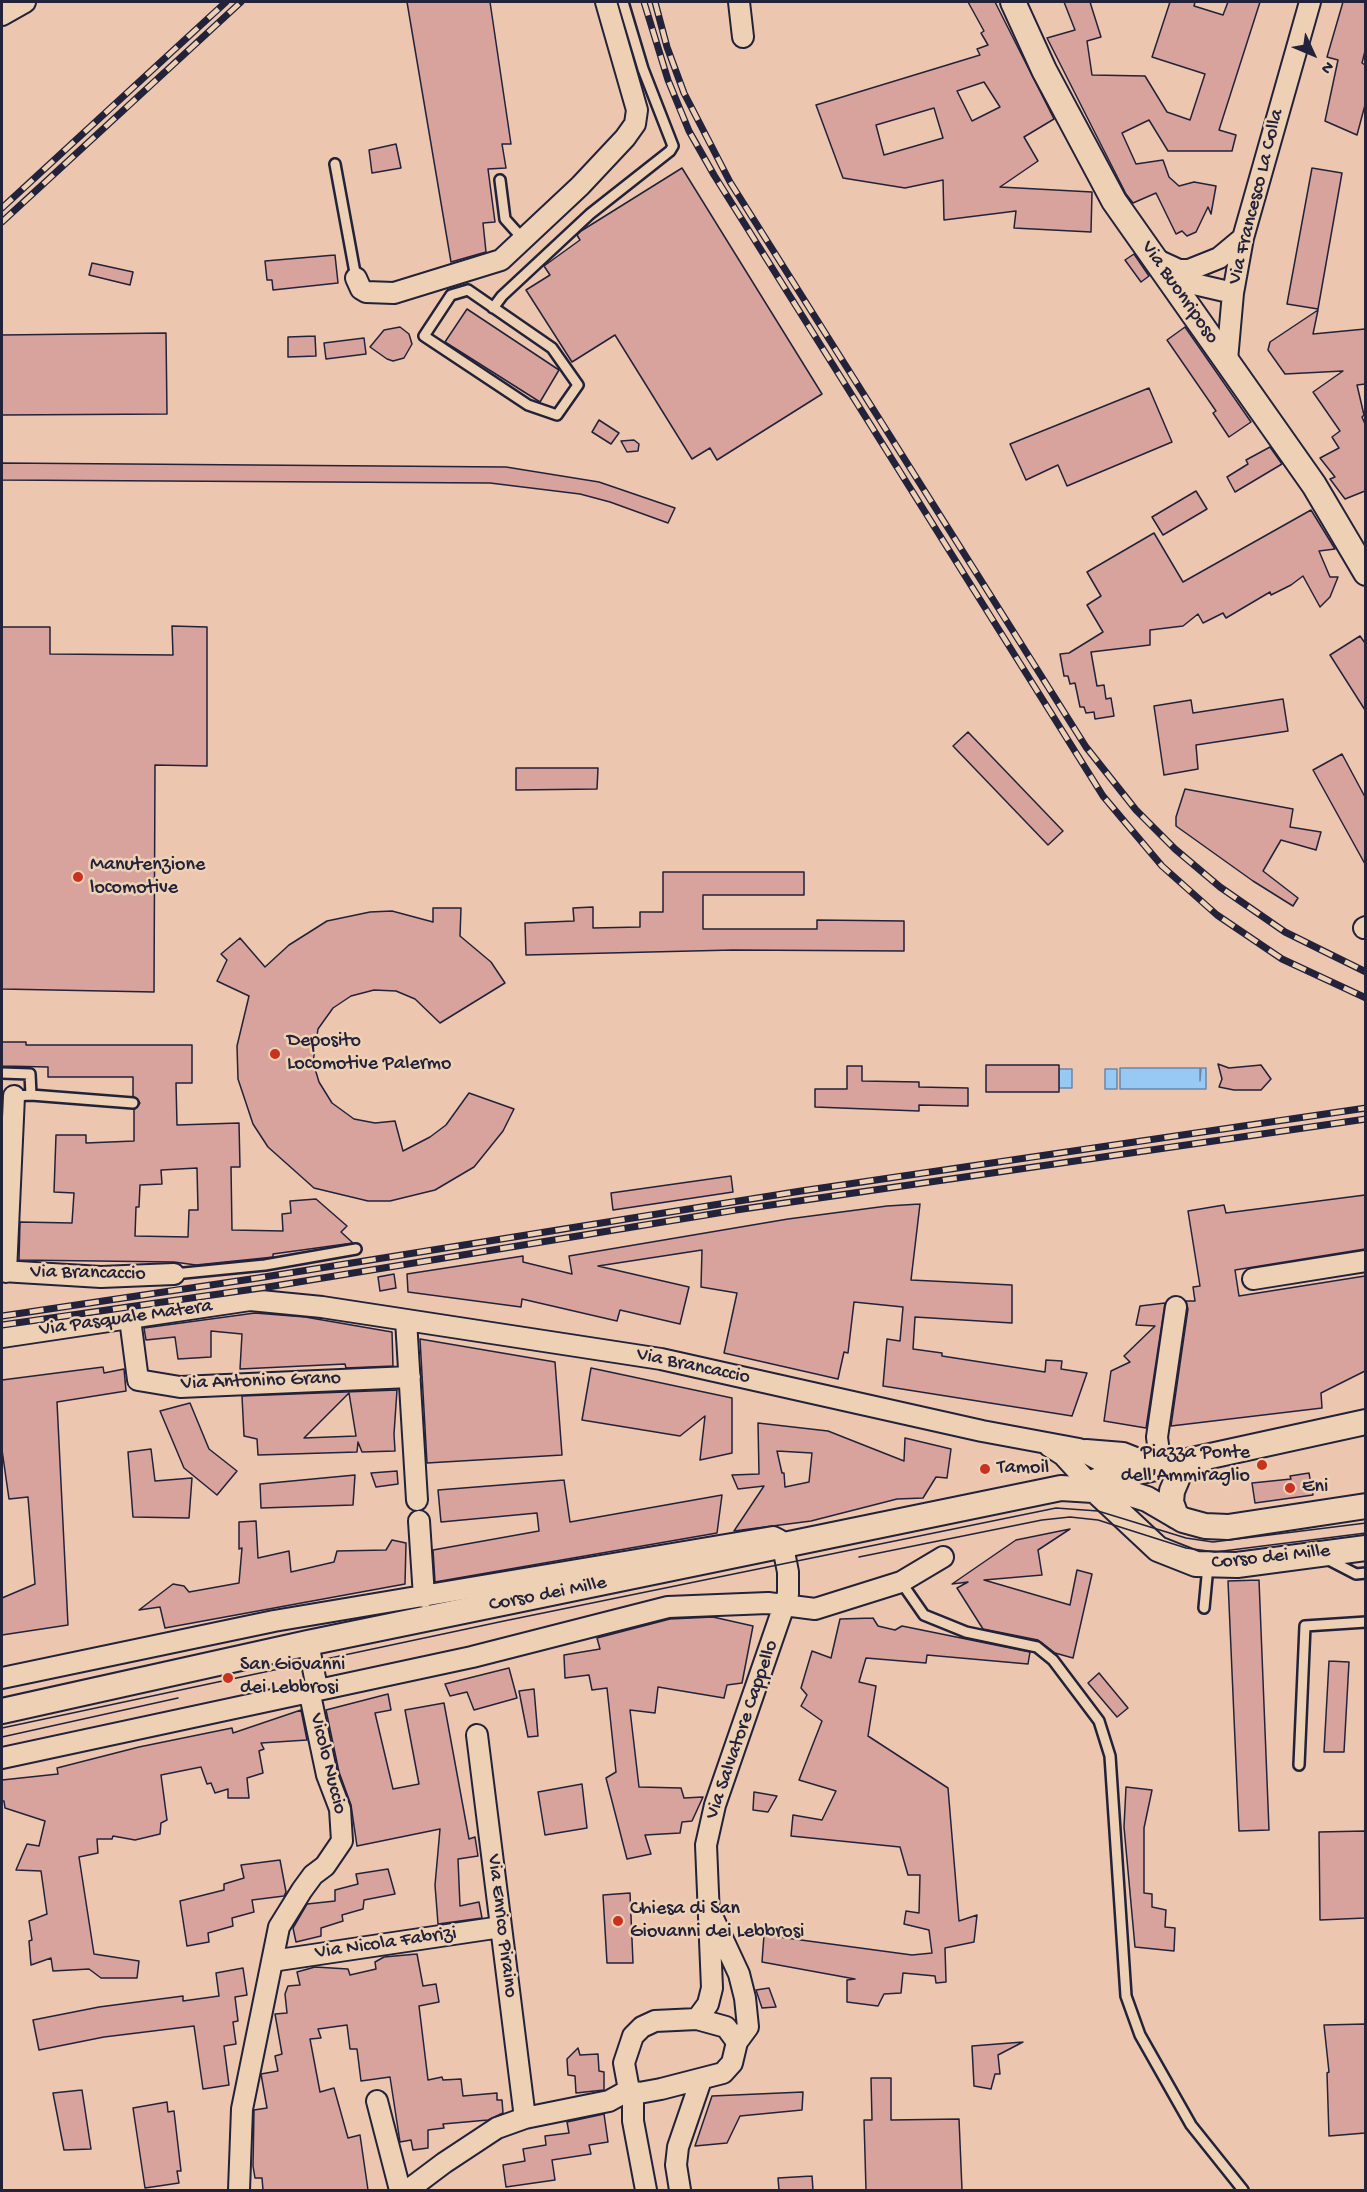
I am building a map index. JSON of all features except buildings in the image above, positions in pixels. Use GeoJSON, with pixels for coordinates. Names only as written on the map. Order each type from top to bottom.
{"type":"FeatureCollection","features":[{"type":"Feature","properties":{"kind":"street"},"geometry":{"type":"LineString","coordinates":[[2,15],[25,2]]}},
{"type":"Feature","properties":{"kind":"street"},"geometry":{"type":"LineString","coordinates":[[356,279],[361,289],[366,292],[394,293],[488,266],[501,260],[525,241],[610,154],[632,129],[637,117],[634,98],[606,2]]}},
{"type":"Feature","properties":{"kind":"street"},"geometry":{"type":"LineString","coordinates":[[740,2],[743,37]]}},
{"type":"Feature","properties":{"kind":"street","name":"Via Buonriposo"},"geometry":{"type":"LineString","coordinates":[[1013,2],[1044,70],[1114,201],[1314,485],[1365,573]]}},
{"type":"Feature","properties":{"kind":"street","name":"Via Francesco La Colla"},"geometry":{"type":"LineString","coordinates":[[1227,360],[1233,293],[1243,238],[1310,2]]}},
{"type":"Feature","properties":{"kind":"street"},"geometry":{"type":"LineString","coordinates":[[1155,259],[1179,270],[1189,270],[1219,258],[1243,238]]}},
{"type":"Feature","properties":{"kind":"street"},"geometry":{"type":"LineString","coordinates":[[1155,259],[1174,275],[1190,283],[1233,293]]}},
{"type":"Feature","properties":{"kind":"street"},"geometry":{"type":"LineString","coordinates":[[4,1271],[5,1202],[22,1095]]}},
{"type":"Feature","properties":{"kind":"street"},"geometry":{"type":"LineString","coordinates":[[1253,1279],[1365,1261]]}},
{"type":"Feature","properties":{"kind":"street","name":"Via Brancaccio"},"geometry":{"type":"LineString","coordinates":[[4,1271],[101,1277],[174,1274]]}},
{"type":"Feature","properties":{"kind":"street","name":"Via Brancaccio"},"geometry":{"type":"LineString","coordinates":[[250,1300],[406,1320],[661,1359],[1079,1449],[1126,1475]]}},
{"type":"Feature","properties":{"kind":"street","name":"Via Pasquale Matera"},"geometry":{"type":"LineString","coordinates":[[2,1337],[250,1300]]}},
{"type":"Feature","properties":{"kind":"street"},"geometry":{"type":"LineString","coordinates":[[1161,1468],[1157,1437],[1176,1307]]}},
{"type":"Feature","properties":{"kind":"street","name":"Via Antonino Grano"},"geometry":{"type":"LineString","coordinates":[[130,1319],[138,1380],[180,1387],[410,1377]]}},
{"type":"Feature","properties":{"kind":"street"},"geometry":{"type":"LineString","coordinates":[[406,1320],[417,1500]]}},
{"type":"Feature","properties":{"kind":"street"},"geometry":{"type":"LineString","coordinates":[[1092,1486],[1126,1475],[1365,1422]]}},
{"type":"Feature","properties":{"kind":"street"},"geometry":{"type":"LineString","coordinates":[[1044,1443],[1063,1455],[1092,1486],[1137,1495],[1176,1516],[1205,1526],[1228,1527],[1365,1506]]}},
{"type":"Feature","properties":{"kind":"street"},"geometry":{"type":"LineString","coordinates":[[1079,1449],[1123,1453],[1161,1468]]}},
{"type":"Feature","properties":{"kind":"street"},"geometry":{"type":"LineString","coordinates":[[1176,1516],[1171,1502],[1172,1491],[1180,1472],[1190,1462]]}},
{"type":"Feature","properties":{"kind":"street","name":"Corso dei Mille"},"geometry":{"type":"LineString","coordinates":[[2,1711],[308,1643],[1061,1488],[1092,1486],[1158,1549],[1185,1562],[1208,1566],[1237,1565],[1365,1548]]}},
{"type":"Feature","properties":{"kind":"street"},"geometry":{"type":"LineString","coordinates":[[419,1521],[423,1597]]}},
{"type":"Feature","properties":{"kind":"street"},"geometry":{"type":"LineString","coordinates":[[2,1678],[274,1621],[766,1537],[779,1540],[783,1547]]}},
{"type":"Feature","properties":{"kind":"street","name":"Via Salvatore Cappello"},"geometry":{"type":"LineString","coordinates":[[697,2019],[708,2004],[712,1988],[706,1845],[715,1805],[785,1604],[789,1586],[783,1547]]}},
{"type":"Feature","properties":{"kind":"street"},"geometry":{"type":"LineString","coordinates":[[2,1758],[313,1689],[472,1657],[668,1607],[785,1604],[815,1609],[901,1582],[943,1557]]}},
{"type":"Feature","properties":{"kind":"street","name":"Vicolo Nuccio"},"geometry":{"type":"LineString","coordinates":[[239,2190],[242,2109],[279,1927],[302,1890],[313,1875],[325,1866],[342,1841],[340,1809],[327,1775],[308,1643]]}},
{"type":"Feature","properties":{"kind":"street","name":"Via Enrico Piraino"},"geometry":{"type":"LineString","coordinates":[[477,1735],[525,2118]]}},
{"type":"Feature","properties":{"kind":"street","name":"Via Salvatore Cappello"},"geometry":{"type":"LineString","coordinates":[[408,2190],[497,2128],[525,2118],[609,2101],[631,2092],[701,2080],[723,2073],[732,2063],[737,2042],[748,2027],[746,1998],[739,1974],[710,1913]]}},
{"type":"Feature","properties":{"kind":"street","name":"Via Nicola Fabrizi"},"geometry":{"type":"LineString","coordinates":[[272,1961],[501,1927]]}},
{"type":"Feature","properties":{"kind":"street"},"geometry":{"type":"LineString","coordinates":[[646,2190],[633,2121],[631,2092],[624,2063],[633,2036],[642,2027],[655,2021],[697,2019],[726,2026],[737,2042]]}},
{"type":"Feature","properties":{"kind":"street"},"geometry":{"type":"LineString","coordinates":[[680,2190],[676,2165],[678,2147],[701,2080]]}},
{"type":"Feature","properties":{"kind":"street"},"geometry":{"type":"LineString","coordinates":[[377,2100],[400,2190]]}},
{"type":"Feature","properties":{"kind":"lane"},"geometry":{"type":"LineString","coordinates":[[494,308],[502,296],[590,214],[670,151],[673,146],[643,69],[623,2]]}},
{"type":"Feature","properties":{"kind":"lane"},"geometry":{"type":"LineString","coordinates":[[335,165],[356,279]]}},
{"type":"Feature","properties":{"kind":"lane"},"geometry":{"type":"LineString","coordinates":[[500,180],[505,219],[525,241]]}},
{"type":"Feature","properties":{"kind":"lane"},"geometry":{"type":"LineString","coordinates":[[468,290],[494,308],[552,348],[578,385],[557,415],[528,405],[424,336],[451,295],[468,290]]}},
{"type":"Feature","properties":{"kind":"lane"},"geometry":{"type":"LineString","coordinates":[[2,1073],[30,1074],[22,1095],[133,1103]]}},
{"type":"Feature","properties":{"kind":"lane"},"geometry":{"type":"LineString","coordinates":[[174,1274],[254,1267],[356,1250]]}},
{"type":"Feature","properties":{"kind":"lane"},"geometry":{"type":"LineString","coordinates":[[1317,1554],[1356,1574],[1365,1573]]}},
{"type":"Feature","properties":{"kind":"lane"},"geometry":{"type":"LineString","coordinates":[[1204,1608],[1208,1566]]}},
{"type":"Feature","properties":{"kind":"lane"},"geometry":{"type":"LineString","coordinates":[[901,1582],[924,1615],[966,1632],[1037,1647],[1053,1660],[1099,1721],[1110,1756],[1126,1996],[1140,2035],[1191,2125],[1243,2190]]}},
{"type":"Feature","properties":{"kind":"lane"},"geometry":{"type":"LineString","coordinates":[[1299,1766],[1305,1626],[1365,1622]]}},
{"type":"Feature","properties":{"kind":"water"},"geometry":{"type":"Polygon","coordinates":[[[1120,1068],[1200,1068],[1200,1081],[1201,1068],[1206,1068],[1206,1089],[1120,1089],[1120,1068]]]}},
{"type":"Feature","properties":{"kind":"water"},"geometry":{"type":"Polygon","coordinates":[[[1059,1069],[1072,1069],[1072,1088],[1059,1088],[1059,1069]]]}},
{"type":"Feature","properties":{"kind":"water"},"geometry":{"type":"Polygon","coordinates":[[[1105,1069],[1117,1069],[1117,1089],[1105,1089],[1105,1069]]]}},
{"type":"Feature","properties":{"kind":"tram line"},"geometry":{"type":"LineString","coordinates":[[2,1728],[504,1621],[1056,1508],[1098,1511],[1186,1538],[1213,1542],[1366,1523]]}},
{"type":"Feature","properties":{"kind":"tram line"},"geometry":{"type":"LineString","coordinates":[[859,1557],[1042,1520],[1070,1517],[1098,1520],[1186,1548],[1215,1552],[1366,1533]]}},
{"type":"Feature","properties":{"kind":"tram line"},"geometry":{"type":"LineString","coordinates":[[2,1737],[178,1698]]}},
{"type":"Feature","properties":{"kind":"railway"},"geometry":{"type":"LineString","coordinates":[[2,208],[226,2]]}},
{"type":"Feature","properties":{"kind":"railway"},"geometry":{"type":"LineString","coordinates":[[2,222],[241,2]]}},
{"type":"Feature","properties":{"kind":"railway"},"geometry":{"type":"LineString","coordinates":[[644,2],[668,80],[689,131],[714,175],[1103,796],[1162,866],[1217,915],[1282,959],[1366,998]]}},
{"type":"Feature","properties":{"kind":"railway"},"geometry":{"type":"LineString","coordinates":[[655,2],[667,47],[684,93],[730,182],[1086,747],[1136,810],[1175,849],[1220,887],[1285,932],[1366,972]]}},
{"type":"Feature","properties":{"kind":"railway"},"geometry":{"type":"LineString","coordinates":[[2,1316],[258,1278],[801,1191],[1366,1108]]}},
{"type":"Feature","properties":{"kind":"railway"},"geometry":{"type":"LineString","coordinates":[[2,1325],[268,1287],[736,1210],[1366,1119]]}},
{"type":"Feature","properties":{"kind":"place","name":"Manutenzione locomotive"},"geometry":{"type":"Point","coordinates":[78,877]}},
{"type":"Feature","properties":{"kind":"place","name":"Deposito Locomotive Palermo"},"geometry":{"type":"Point","coordinates":[275,1054]}},
{"type":"Feature","properties":{"kind":"place","name":"Piazza Ponte dell'Ammiraglio"},"geometry":{"type":"Point","coordinates":[1262,1465]}},
{"type":"Feature","properties":{"kind":"place","name":"Tamoil"},"geometry":{"type":"Point","coordinates":[985,1469]}},
{"type":"Feature","properties":{"kind":"place","name":"Eni"},"geometry":{"type":"Point","coordinates":[1290,1488]}},
{"type":"Feature","properties":{"kind":"place","name":"San Giovanni dei Lebbrosi"},"geometry":{"type":"Point","coordinates":[228,1678]}},
{"type":"Feature","properties":{"kind":"place","name":"Chiesa di San Giovanni dei Lebbrosi"},"geometry":{"type":"Point","coordinates":[618,1921]}}]}
